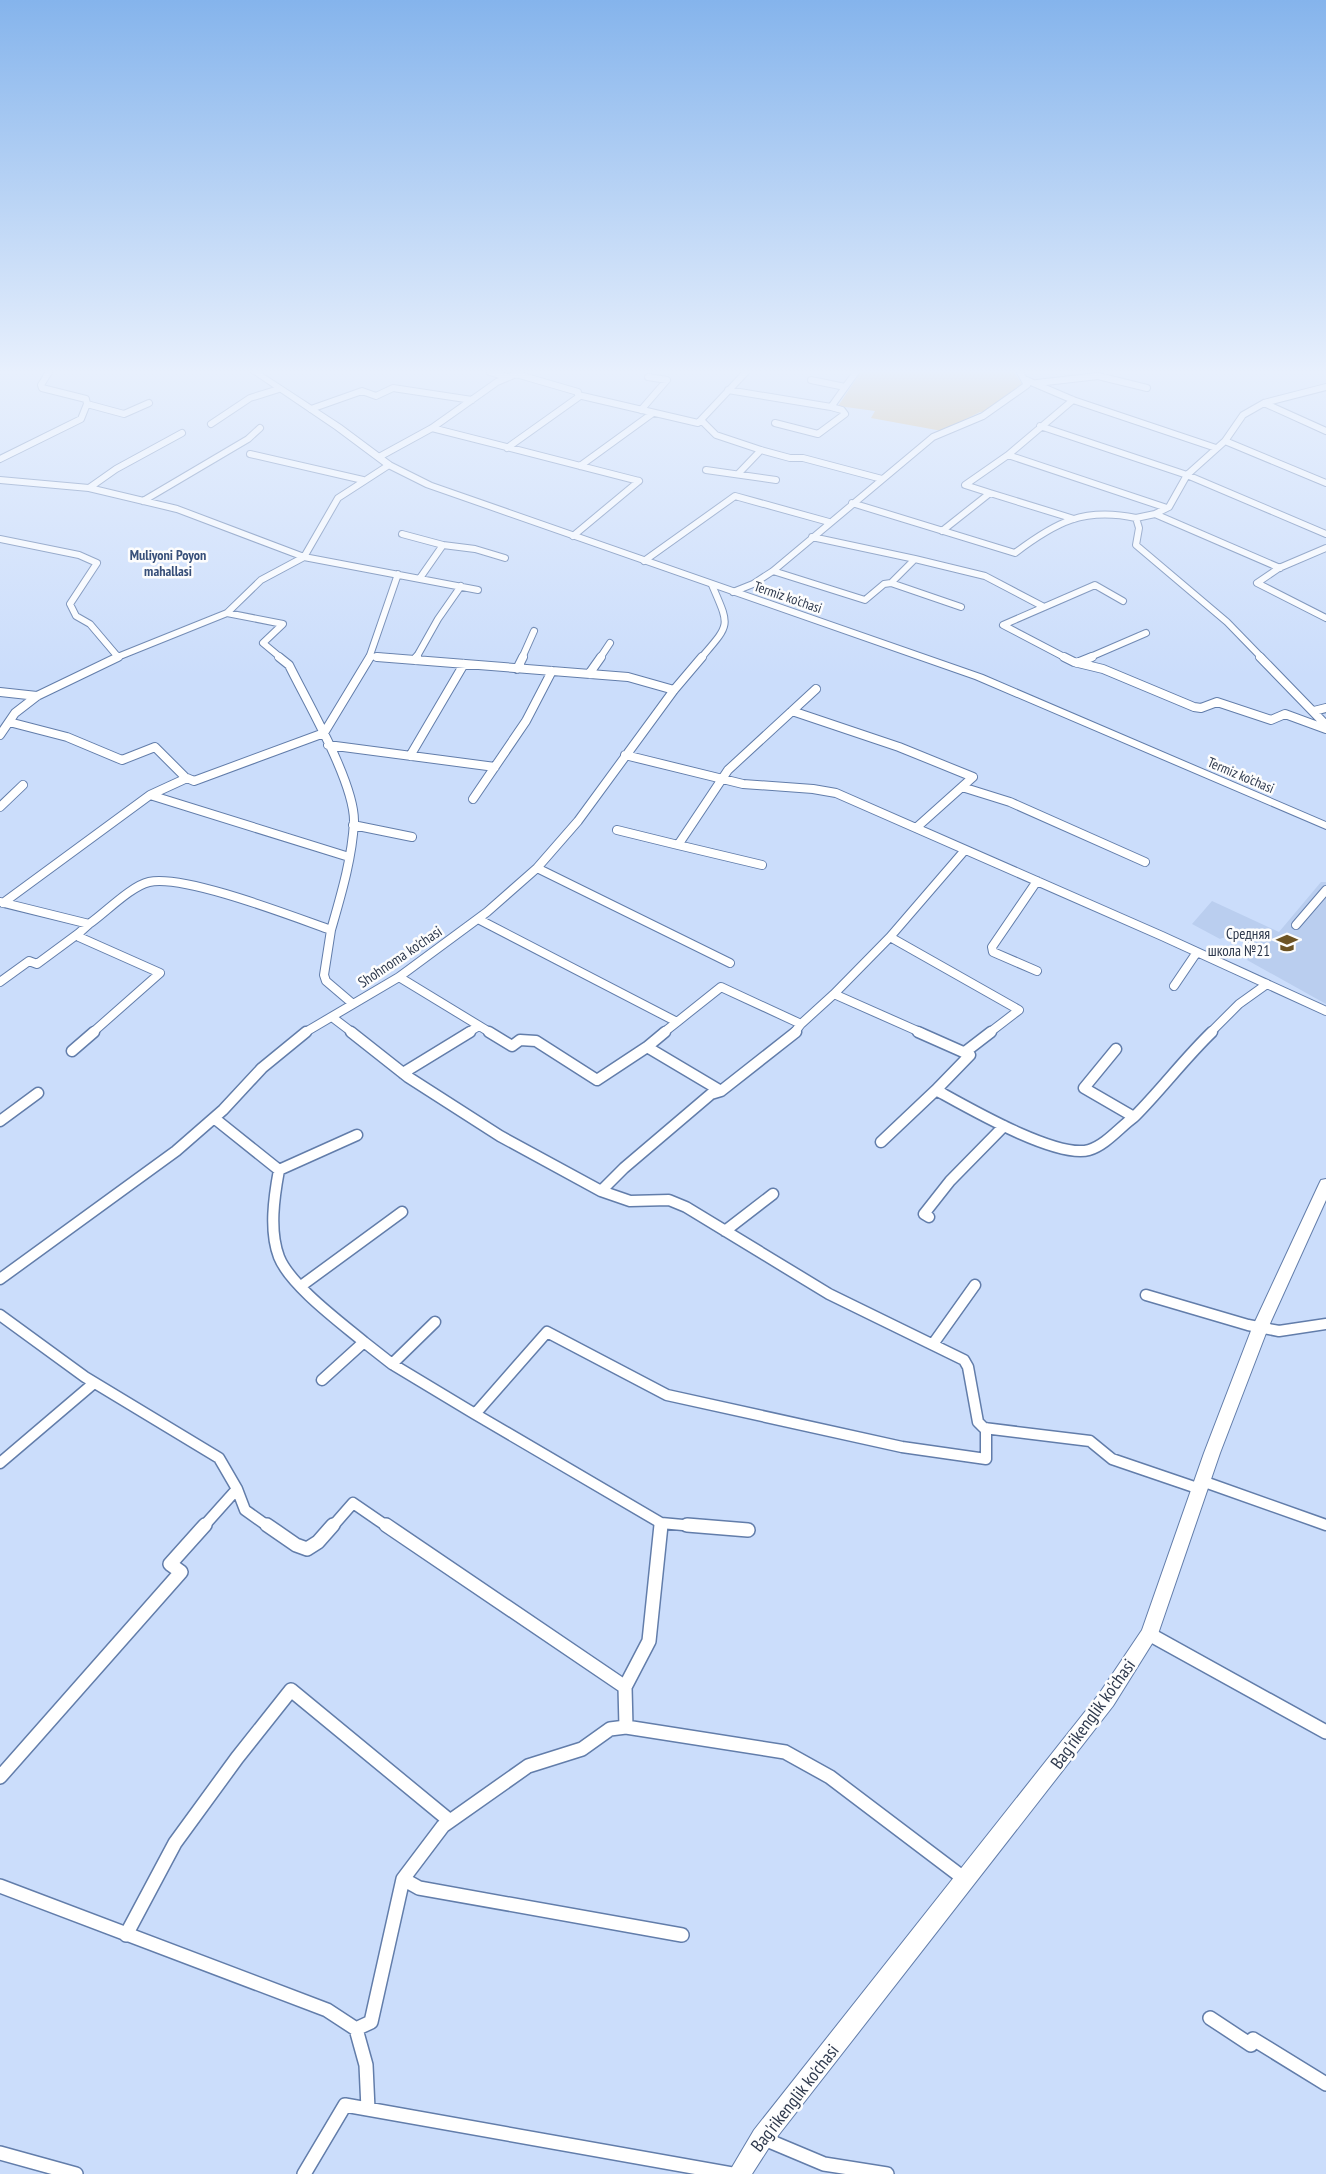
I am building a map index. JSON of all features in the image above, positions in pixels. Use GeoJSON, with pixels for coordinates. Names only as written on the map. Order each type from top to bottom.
{"type":"FeatureCollection","features":[{"type":"Feature","properties":{"kind":"main road","name":"Termiz ko'chasi"},"geometry":{"type":"LineString","coordinates":[[406,473],[429,485],[979,677],[1326,826]]}},
{"type":"Feature","properties":{"kind":"main road","name":"Bag'rikenglik ko'chasi"},"geometry":{"type":"LineString","coordinates":[[739,2174],[762,2138],[1106,1700],[1149,1634],[1201,1485],[1260,1328],[1326,1184]]}},
{"type":"Feature","properties":{"kind":"street"},"geometry":{"type":"LineString","coordinates":[[89,488],[110,473]]}},
{"type":"Feature","properties":{"kind":"street"},"geometry":{"type":"LineString","coordinates":[[143,501],[190,473]]}},
{"type":"Feature","properties":{"kind":"street"},"geometry":{"type":"LineString","coordinates":[[335,473],[363,480]]}},
{"type":"Feature","properties":{"kind":"street"},"geometry":{"type":"LineString","coordinates":[[0,735],[15,713],[37,696],[118,657],[227,613],[261,580],[303,557],[338,498],[374,473]]}},
{"type":"Feature","properties":{"kind":"street"},"geometry":{"type":"LineString","coordinates":[[573,536],[639,481],[609,473]]}},
{"type":"Feature","properties":{"kind":"street"},"geometry":{"type":"LineString","coordinates":[[741,473],[776,480]]}},
{"type":"Feature","properties":{"kind":"street"},"geometry":{"type":"LineString","coordinates":[[861,473],[882,479]]}},
{"type":"Feature","properties":{"kind":"street"},"geometry":{"type":"LineString","coordinates":[[733,592],[753,584],[773,571],[889,473]]}},
{"type":"Feature","properties":{"kind":"street"},"geometry":{"type":"LineString","coordinates":[[982,473],[965,485],[1074,519]]}},
{"type":"Feature","properties":{"kind":"street"},"geometry":{"type":"LineString","coordinates":[[1063,473],[1167,508]]}},
{"type":"Feature","properties":{"kind":"street"},"geometry":{"type":"LineString","coordinates":[[1182,473],[1326,534]]}},
{"type":"Feature","properties":{"kind":"street"},"geometry":{"type":"LineString","coordinates":[[1303,473],[1326,483]]}},
{"type":"Feature","properties":{"kind":"street"},"geometry":{"type":"LineString","coordinates":[[852,503],[1015,553],[1040,534],[1074,519],[1113,513],[1136,518],[1155,514],[1167,508],[1187,475]]}},
{"type":"Feature","properties":{"kind":"street"},"geometry":{"type":"LineString","coordinates":[[0,480],[89,488],[177,509],[303,557],[478,590]]}},
{"type":"Feature","properties":{"kind":"street"},"geometry":{"type":"LineString","coordinates":[[942,531],[990,493]]}},
{"type":"Feature","properties":{"kind":"street"},"geometry":{"type":"LineString","coordinates":[[644,561],[735,496],[829,522]]}},
{"type":"Feature","properties":{"kind":"street"},"geometry":{"type":"LineString","coordinates":[[1155,514],[1280,568]]}},
{"type":"Feature","properties":{"kind":"street"},"geometry":{"type":"LineString","coordinates":[[1136,518],[1139,528],[1137,545],[1227,622],[1314,711],[1326,727]]}},
{"type":"Feature","properties":{"kind":"street"},"geometry":{"type":"LineString","coordinates":[[402,534],[443,545],[475,549],[505,558]]}},
{"type":"Feature","properties":{"kind":"street"},"geometry":{"type":"LineString","coordinates":[[812,537],[986,576],[1044,607]]}},
{"type":"Feature","properties":{"kind":"street"},"geometry":{"type":"LineString","coordinates":[[0,539],[79,555],[97,563],[70,604],[76,616],[90,624],[118,657]]}},
{"type":"Feature","properties":{"kind":"street"},"geometry":{"type":"LineString","coordinates":[[420,578],[443,545]]}},
{"type":"Feature","properties":{"kind":"street"},"geometry":{"type":"LineString","coordinates":[[1326,549],[1280,568],[1259,579],[1257,583],[1326,618]]}},
{"type":"Feature","properties":{"kind":"street"},"geometry":{"type":"LineString","coordinates":[[891,584],[915,559]]}},
{"type":"Feature","properties":{"kind":"street"},"geometry":{"type":"LineString","coordinates":[[773,571],[865,600],[884,584],[891,584],[961,607]]}},
{"type":"Feature","properties":{"kind":"street"},"geometry":{"type":"LineString","coordinates":[[9,722],[34,726],[94,747],[122,760],[155,747],[187,779],[194,781],[324,733],[370,656],[398,574]]}},
{"type":"Feature","properties":{"kind":"street","name":"Shohnoma ko'chasi"},"geometry":{"type":"LineString","coordinates":[[0,1279],[176,1151],[214,1118],[262,1068],[304,1033],[399,976],[478,919],[537,868],[578,821],[674,690],[723,632],[726,618],[712,585]]}},
{"type":"Feature","properties":{"kind":"street"},"geometry":{"type":"LineString","coordinates":[[1123,601],[1095,585],[1003,625],[1077,663],[1103,669],[1194,707],[1201,708],[1217,702],[1271,720],[1285,714],[1326,727]]}},
{"type":"Feature","properties":{"kind":"street"},"geometry":{"type":"LineString","coordinates":[[415,660],[438,619],[461,586]]}},
{"type":"Feature","properties":{"kind":"street"},"geometry":{"type":"LineString","coordinates":[[227,613],[284,624],[263,643],[290,665],[347,784],[353,825],[346,879],[331,930],[324,975],[326,981],[353,1004]]}},
{"type":"Feature","properties":{"kind":"street"},"geometry":{"type":"LineString","coordinates":[[517,669],[534,631]]}},
{"type":"Feature","properties":{"kind":"street"},"geometry":{"type":"LineString","coordinates":[[1077,663],[1146,633]]}},
{"type":"Feature","properties":{"kind":"street"},"geometry":{"type":"LineString","coordinates":[[589,674],[610,643]]}},
{"type":"Feature","properties":{"kind":"street"},"geometry":{"type":"LineString","coordinates":[[370,656],[628,677],[674,690]]}},
{"type":"Feature","properties":{"kind":"street"},"geometry":{"type":"LineString","coordinates":[[410,756],[464,664]]}},
{"type":"Feature","properties":{"kind":"street"},"geometry":{"type":"LineString","coordinates":[[473,799],[526,721],[552,671]]}},
{"type":"Feature","properties":{"kind":"street"},"geometry":{"type":"LineString","coordinates":[[678,845],[721,779],[741,756],[816,689]]}},
{"type":"Feature","properties":{"kind":"street"},"geometry":{"type":"LineString","coordinates":[[0,692],[37,696]]}},
{"type":"Feature","properties":{"kind":"street"},"geometry":{"type":"LineString","coordinates":[[1314,711],[1326,708]]}},
{"type":"Feature","properties":{"kind":"street"},"geometry":{"type":"LineString","coordinates":[[792,711],[899,747],[973,777],[916,828]]}},
{"type":"Feature","properties":{"kind":"street"},"geometry":{"type":"LineString","coordinates":[[328,745],[495,767]]}},
{"type":"Feature","properties":{"kind":"street"},"geometry":{"type":"LineString","coordinates":[[625,755],[721,779],[782,789],[816,788],[836,793],[1326,1011]]}},
{"type":"Feature","properties":{"kind":"street"},"geometry":{"type":"LineString","coordinates":[[2,902],[150,795],[187,779]]}},
{"type":"Feature","properties":{"kind":"street"},"geometry":{"type":"LineString","coordinates":[[0,807],[23,784]]}},
{"type":"Feature","properties":{"kind":"street"},"geometry":{"type":"LineString","coordinates":[[962,787],[1010,802],[1145,862]]}},
{"type":"Feature","properties":{"kind":"street"},"geometry":{"type":"LineString","coordinates":[[150,795],[349,857]]}},
{"type":"Feature","properties":{"kind":"street"},"geometry":{"type":"LineString","coordinates":[[353,825],[412,837]]}},
{"type":"Feature","properties":{"kind":"street"},"geometry":{"type":"LineString","coordinates":[[617,830],[762,865]]}},
{"type":"Feature","properties":{"kind":"street"},"geometry":{"type":"LineString","coordinates":[[601,1191],[624,1168],[711,1094],[721,1091],[796,1032],[801,1024],[890,937],[965,850]]}},
{"type":"Feature","properties":{"kind":"street"},"geometry":{"type":"LineString","coordinates":[[537,868],[730,963]]}},
{"type":"Feature","properties":{"kind":"street"},"geometry":{"type":"LineString","coordinates":[[0,982],[29,961],[37,964],[148,882],[160,880],[210,891],[331,930]]}},
{"type":"Feature","properties":{"kind":"street"},"geometry":{"type":"LineString","coordinates":[[1037,881],[992,947],[993,952],[1037,971]]}},
{"type":"Feature","properties":{"kind":"street"},"geometry":{"type":"LineString","coordinates":[[1296,924],[1326,890]]}},
{"type":"Feature","properties":{"kind":"street"},"geometry":{"type":"LineString","coordinates":[[2,902],[89,924]]}},
{"type":"Feature","properties":{"kind":"street"},"geometry":{"type":"LineString","coordinates":[[478,919],[677,1022]]}},
{"type":"Feature","properties":{"kind":"street"},"geometry":{"type":"LineString","coordinates":[[72,1051],[160,973],[79,937],[79,933]]}},
{"type":"Feature","properties":{"kind":"street"},"geometry":{"type":"LineString","coordinates":[[890,937],[1019,1010],[965,1052]]}},
{"type":"Feature","properties":{"kind":"street"},"geometry":{"type":"LineString","coordinates":[[1174,986],[1197,952]]}},
{"type":"Feature","properties":{"kind":"street"},"geometry":{"type":"LineString","coordinates":[[399,976],[512,1046],[520,1040],[536,1041],[597,1080],[647,1047],[721,987],[801,1024]]}},
{"type":"Feature","properties":{"kind":"street"},"geometry":{"type":"LineString","coordinates":[[936,1090],[1004,1126],[1079,1152],[1090,1150],[1134,1117],[1159,1092],[1178,1065],[1239,1004],[1267,984]]}},
{"type":"Feature","properties":{"kind":"street"},"geometry":{"type":"LineString","coordinates":[[834,994],[970,1054],[881,1143]]}},
{"type":"Feature","properties":{"kind":"street"},"geometry":{"type":"LineString","coordinates":[[332,1017],[404,1073],[500,1136],[601,1191],[630,1201],[669,1200],[686,1207],[829,1294],[964,1360],[968,1367],[978,1422],[986,1428],[1090,1441],[1112,1459],[1326,1525]]}},
{"type":"Feature","properties":{"kind":"street"},"geometry":{"type":"LineString","coordinates":[[404,1073],[479,1026]]}},
{"type":"Feature","properties":{"kind":"street"},"geometry":{"type":"LineString","coordinates":[[647,1047],[721,1091]]}},
{"type":"Feature","properties":{"kind":"street"},"geometry":{"type":"LineString","coordinates":[[1116,1049],[1084,1088],[1134,1117]]}},
{"type":"Feature","properties":{"kind":"street"},"geometry":{"type":"LineString","coordinates":[[0,1121],[38,1093]]}},
{"type":"Feature","properties":{"kind":"street"},"geometry":{"type":"LineString","coordinates":[[214,1118],[279,1170]]}},
{"type":"Feature","properties":{"kind":"street"},"geometry":{"type":"LineString","coordinates":[[929,1217],[924,1214],[950,1181],[1004,1126]]}},
{"type":"Feature","properties":{"kind":"street"},"geometry":{"type":"LineString","coordinates":[[279,1170],[357,1136]]}},
{"type":"Feature","properties":{"kind":"street"},"geometry":{"type":"LineString","coordinates":[[279,1170],[273,1203],[279,1259],[301,1286],[392,1364],[661,1523],[748,1530]]}},
{"type":"Feature","properties":{"kind":"street"},"geometry":{"type":"LineString","coordinates":[[726,1231],[773,1194]]}},
{"type":"Feature","properties":{"kind":"street"},"geometry":{"type":"LineString","coordinates":[[301,1286],[402,1212]]}},
{"type":"Feature","properties":{"kind":"street"},"geometry":{"type":"LineString","coordinates":[[933,1344],[975,1285]]}},
{"type":"Feature","properties":{"kind":"street"},"geometry":{"type":"LineString","coordinates":[[1146,1295],[1260,1328],[1279,1331],[1326,1324]]}},
{"type":"Feature","properties":{"kind":"street"},"geometry":{"type":"LineString","coordinates":[[0,1315],[94,1383],[219,1458],[237,1488],[245,1510],[296,1545],[307,1549],[318,1542],[353,1503],[626,1687]]}},
{"type":"Feature","properties":{"kind":"street"},"geometry":{"type":"LineString","coordinates":[[392,1364],[435,1322]]}},
{"type":"Feature","properties":{"kind":"street"},"geometry":{"type":"LineString","coordinates":[[475,1414],[547,1332],[667,1395],[902,1447],[986,1459],[986,1428]]}},
{"type":"Feature","properties":{"kind":"street"},"geometry":{"type":"LineString","coordinates":[[322,1380],[364,1342]]}},
{"type":"Feature","properties":{"kind":"street"},"geometry":{"type":"LineString","coordinates":[[0,1463],[94,1383]]}},
{"type":"Feature","properties":{"kind":"street"},"geometry":{"type":"LineString","coordinates":[[0,1777],[181,1572],[170,1564],[237,1488]]}},
{"type":"Feature","properties":{"kind":"street"},"geometry":{"type":"LineString","coordinates":[[626,1726],[626,1687],[649,1641],[661,1523]]}},
{"type":"Feature","properties":{"kind":"street"},"geometry":{"type":"LineString","coordinates":[[1149,1634],[1326,1732]]}},
{"type":"Feature","properties":{"kind":"street"},"geometry":{"type":"LineString","coordinates":[[126,1935],[175,1843],[237,1758],[291,1690],[450,1821]]}},
{"type":"Feature","properties":{"kind":"street"},"geometry":{"type":"LineString","coordinates":[[356,2029],[371,2022],[402,1879],[443,1826],[528,1766],[582,1749],[610,1729],[626,1726],[785,1752],[830,1777],[966,1880]]}},
{"type":"Feature","properties":{"kind":"street"},"geometry":{"type":"LineString","coordinates":[[402,1879],[420,1888],[682,1935]]}},
{"type":"Feature","properties":{"kind":"street"},"geometry":{"type":"LineString","coordinates":[[0,1886],[327,2010],[356,2029],[366,2065],[368,2109]]}},
{"type":"Feature","properties":{"kind":"street"},"geometry":{"type":"LineString","coordinates":[[1210,2018],[1251,2045],[1253,2039],[1326,2084]]}},
{"type":"Feature","properties":{"kind":"street"},"geometry":{"type":"LineString","coordinates":[[304,2174],[345,2105],[732,2174]]}},
{"type":"Feature","properties":{"kind":"street"},"geometry":{"type":"LineString","coordinates":[[762,2138],[824,2164],[887,2174]]}},
{"type":"Feature","properties":{"kind":"street"},"geometry":{"type":"LineString","coordinates":[[0,2153],[76,2174]]}},
{"type":"Feature","properties":{"kind":"shaded area","name":"Средняя школа №21"},"geometry":{"type":"Polygon","coordinates":[[[1321,882],[1326,882],[1326,1004],[1247,960],[1255,946],[1231,935],[1220,939],[1192,924],[1212,901],[1279,932],[1321,882]]]}},
{"type":"Feature","properties":{"kind":"place","name":"Средняя школа №21"},"geometry":{"type":"Point","coordinates":[1287,943]}},
{"type":"Feature","properties":{"kind":"district","name":"Muliyoni Poyon mahallasi"},"geometry":{"type":"Point","coordinates":[168,564]}}]}
